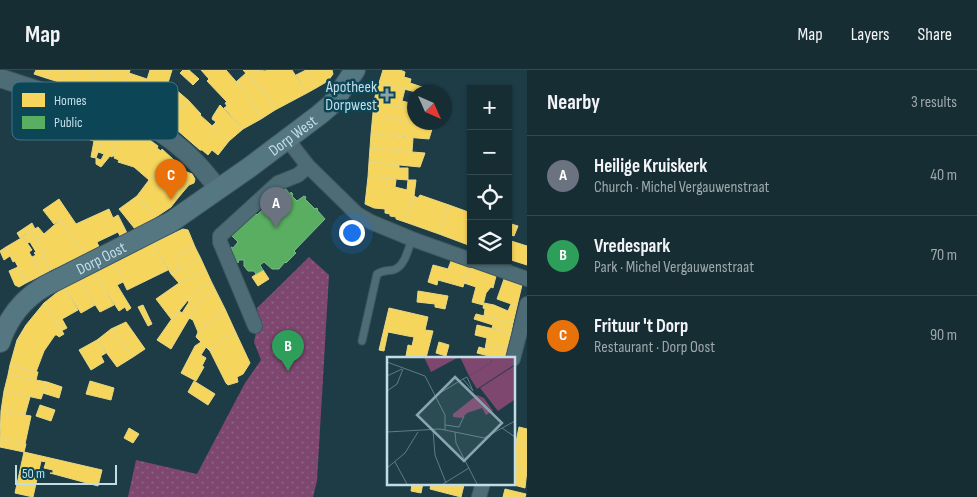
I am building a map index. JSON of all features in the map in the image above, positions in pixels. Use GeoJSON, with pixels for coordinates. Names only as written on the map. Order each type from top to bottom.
{"type":"FeatureCollection","features":[{"type":"Feature","properties":{"kind":"main road","name":"Dorp West"},"geometry":{"type":"LineString","coordinates":[[218,189],[332,104],[353,71]]}},
{"type":"Feature","properties":{"kind":"main road","name":"Dorp Oost"},"geometry":{"type":"LineString","coordinates":[[0,342],[6,326],[13,315],[31,295],[45,286],[171,222],[218,189]]}},
{"type":"Feature","properties":{"kind":"street"},"geometry":{"type":"LineString","coordinates":[[0,78],[12,82]]}},
{"type":"Feature","properties":{"kind":"street"},"geometry":{"type":"LineString","coordinates":[[287,139],[308,166],[357,214],[412,239],[467,259]]}},
{"type":"Feature","properties":{"kind":"street"},"geometry":{"type":"LineString","coordinates":[[171,140],[203,168],[218,189]]}},
{"type":"Feature","properties":{"kind":"street"},"geometry":{"type":"LineString","coordinates":[[255,326],[220,242],[220,236],[278,184],[298,175],[308,166]]}},
{"type":"Feature","properties":{"kind":"street"},"geometry":{"type":"LineString","coordinates":[[487,265],[527,279]]}},
{"type":"Feature","properties":{"kind":"street"},"geometry":{"type":"LineString","coordinates":[[514,357],[527,304]]}},
{"type":"Feature","properties":{"kind":"street"},"geometry":{"type":"LineString","coordinates":[[479,497],[483,484]]}},
{"type":"Feature","properties":{"kind":"lane"},"geometry":{"type":"LineString","coordinates":[[362,340],[377,274],[381,271],[398,268],[402,264],[412,239]]}},
{"type":"Feature","properties":{"kind":"shaded area"},"geometry":{"type":"Polygon","coordinates":[[[309,257],[329,275],[317,481],[313,497],[128,497],[136,460],[197,474],[245,383],[261,360],[254,342],[259,319],[257,308],[309,257]]]}},
{"type":"Feature","properties":{"kind":"building: Homes"},"geometry":{"type":"Polygon","coordinates":[[[36,70],[49,70],[46,78],[34,74],[36,70]]]}},
{"type":"Feature","properties":{"kind":"building: Homes"},"geometry":{"type":"Polygon","coordinates":[[[49,70],[63,70],[59,82],[46,78],[49,70]]]}},
{"type":"Feature","properties":{"kind":"building: Homes"},"geometry":{"type":"Polygon","coordinates":[[[63,70],[76,70],[72,82],[59,82],[63,70]]]}},
{"type":"Feature","properties":{"kind":"building: Homes"},"geometry":{"type":"Polygon","coordinates":[[[76,70],[95,70],[91,82],[72,82],[76,70]]]}},
{"type":"Feature","properties":{"kind":"building: Homes"},"geometry":{"type":"Polygon","coordinates":[[[95,70],[110,70],[106,82],[91,82],[95,70]]]}},
{"type":"Feature","properties":{"kind":"building: Homes"},"geometry":{"type":"Polygon","coordinates":[[[110,70],[130,70],[126,82],[106,82],[110,70]]]}},
{"type":"Feature","properties":{"kind":"building: Homes"},"geometry":{"type":"Polygon","coordinates":[[[150,70],[172,70],[168,82],[146,82],[150,70]]]}},
{"type":"Feature","properties":{"kind":"building: Homes"},"geometry":{"type":"Polygon","coordinates":[[[183,70],[189,70],[199,79],[193,85],[180,73],[183,70]]]}},
{"type":"Feature","properties":{"kind":"building: Homes"},"geometry":{"type":"Polygon","coordinates":[[[201,70],[226,70],[247,94],[261,119],[243,129],[224,108],[227,106],[225,103],[227,102],[207,81],[209,79],[201,70]]]}},
{"type":"Feature","properties":{"kind":"building: Homes"},"geometry":{"type":"Polygon","coordinates":[[[243,70],[259,70],[251,79],[243,70]]]}},
{"type":"Feature","properties":{"kind":"building: Homes"},"geometry":{"type":"Polygon","coordinates":[[[259,70],[292,70],[307,93],[275,110],[267,95],[251,79],[259,70]]]}},
{"type":"Feature","properties":{"kind":"building: Homes"},"geometry":{"type":"Polygon","coordinates":[[[306,70],[316,88],[307,93],[296,75],[306,70]]]}},
{"type":"Feature","properties":{"kind":"building: Homes"},"geometry":{"type":"Polygon","coordinates":[[[306,70],[332,70],[333,74],[328,81],[316,88],[306,70]]]}},
{"type":"Feature","properties":{"kind":"building: Homes"},"geometry":{"type":"Polygon","coordinates":[[[383,70],[400,70],[405,72],[404,77],[411,79],[410,83],[416,85],[407,85],[407,90],[379,83],[383,70]]]}},
{"type":"Feature","properties":{"kind":"building: Homes"},"geometry":{"type":"Polygon","coordinates":[[[129,73],[147,79],[146,82],[126,82],[129,73]]]}},
{"type":"Feature","properties":{"kind":"building: Homes"},"geometry":{"type":"Polygon","coordinates":[[[246,73],[267,95],[275,110],[261,119],[247,94],[236,82],[246,73]]]}},
{"type":"Feature","properties":{"kind":"building: Homes"},"geometry":{"type":"Polygon","coordinates":[[[379,83],[405,89],[402,101],[407,102],[407,109],[374,100],[379,83]]]}},
{"type":"Feature","properties":{"kind":"building: Homes"},"geometry":{"type":"Polygon","coordinates":[[[178,92],[188,100],[178,112],[178,92]]]}},
{"type":"Feature","properties":{"kind":"building: Homes"},"geometry":{"type":"Polygon","coordinates":[[[188,100],[200,115],[229,141],[218,155],[212,150],[208,155],[178,131],[178,112],[188,100]]]}},
{"type":"Feature","properties":{"kind":"building: Homes"},"geometry":{"type":"Polygon","coordinates":[[[374,100],[407,109],[407,122],[373,113],[374,100]]]}},
{"type":"Feature","properties":{"kind":"building: Homes"},"geometry":{"type":"Polygon","coordinates":[[[220,105],[243,129],[229,141],[212,126],[216,122],[212,119],[213,116],[220,105]]]}},
{"type":"Feature","properties":{"kind":"building: Homes"},"geometry":{"type":"Polygon","coordinates":[[[373,113],[407,122],[407,130],[432,130],[429,139],[371,134],[373,113]]]}},
{"type":"Feature","properties":{"kind":"building: Homes"},"geometry":{"type":"Polygon","coordinates":[[[371,134],[413,138],[412,152],[370,148],[371,134]]]}},
{"type":"Feature","properties":{"kind":"building: Homes"},"geometry":{"type":"Polygon","coordinates":[[[90,140],[102,140],[96,158],[91,157],[94,141],[90,140]]]}},
{"type":"Feature","properties":{"kind":"building: Homes"},"geometry":{"type":"Polygon","coordinates":[[[102,140],[117,140],[112,157],[110,156],[101,167],[96,164],[96,158],[101,160],[104,154],[98,152],[102,140]]]}},
{"type":"Feature","properties":{"kind":"building: Homes"},"geometry":{"type":"Polygon","coordinates":[[[117,140],[150,140],[158,146],[157,148],[161,151],[162,149],[187,172],[192,174],[195,179],[194,183],[189,185],[161,165],[149,180],[134,167],[118,162],[119,160],[114,158],[115,156],[112,156],[117,140]]]}},
{"type":"Feature","properties":{"kind":"building: Homes"},"geometry":{"type":"Polygon","coordinates":[[[370,148],[425,153],[420,167],[369,162],[370,148]]]}},
{"type":"Feature","properties":{"kind":"building: Homes"},"geometry":{"type":"Polygon","coordinates":[[[369,162],[399,165],[399,168],[408,168],[408,180],[368,177],[369,162]]]}},
{"type":"Feature","properties":{"kind":"building: Homes"},"geometry":{"type":"Polygon","coordinates":[[[161,165],[189,185],[183,192],[157,171],[161,165]]]}},
{"type":"Feature","properties":{"kind":"building: Homes"},"geometry":{"type":"Polygon","coordinates":[[[157,171],[183,192],[178,198],[152,176],[157,171]]]}},
{"type":"Feature","properties":{"kind":"building: Homes"},"geometry":{"type":"Polygon","coordinates":[[[152,176],[178,198],[171,207],[156,217],[137,196],[152,176]]]}},
{"type":"Feature","properties":{"kind":"building: Homes"},"geometry":{"type":"Polygon","coordinates":[[[368,177],[394,179],[396,180],[395,187],[407,190],[408,180],[416,180],[414,196],[405,222],[385,213],[385,209],[374,208],[365,204],[368,177]]]}},
{"type":"Feature","properties":{"kind":"building: Homes"},"geometry":{"type":"Polygon","coordinates":[[[420,195],[449,205],[439,234],[405,222],[414,196],[418,198],[420,195]]]}},
{"type":"Feature","properties":{"kind":"building: Homes"},"geometry":{"type":"Polygon","coordinates":[[[137,196],[156,217],[135,229],[119,209],[137,196]]]}},
{"type":"Feature","properties":{"kind":"building: Homes"},"geometry":{"type":"Polygon","coordinates":[[[59,199],[76,224],[109,209],[113,218],[118,215],[127,233],[120,236],[118,232],[97,242],[99,247],[85,254],[60,220],[54,224],[43,210],[59,199]]]}},
{"type":"Feature","properties":{"kind":"building: Homes"},"geometry":{"type":"Polygon","coordinates":[[[449,205],[467,212],[467,244],[439,234],[449,205]]]}},
{"type":"Feature","properties":{"kind":"building: Homes"},"geometry":{"type":"Polygon","coordinates":[[[60,220],[85,254],[51,270],[42,257],[46,255],[36,241],[60,220]]]}},
{"type":"Feature","properties":{"kind":"building: Homes"},"geometry":{"type":"Polygon","coordinates":[[[32,223],[35,229],[20,238],[17,233],[32,223]]]}},
{"type":"Feature","properties":{"kind":"building: Homes"},"geometry":{"type":"Polygon","coordinates":[[[512,224],[518,226],[514,236],[512,235],[512,224]]]}},
{"type":"Feature","properties":{"kind":"building: Homes"},"geometry":{"type":"Polygon","coordinates":[[[38,227],[44,234],[36,241],[30,232],[38,227]]]}},
{"type":"Feature","properties":{"kind":"building: Homes"},"geometry":{"type":"Polygon","coordinates":[[[183,229],[188,230],[195,247],[180,254],[182,258],[175,264],[178,271],[171,274],[153,243],[183,229]]]}},
{"type":"Feature","properties":{"kind":"building: Homes"},"geometry":{"type":"Polygon","coordinates":[[[30,232],[46,255],[42,257],[51,270],[42,275],[32,257],[36,255],[34,253],[36,252],[30,242],[28,243],[23,237],[30,232]]]}},
{"type":"Feature","properties":{"kind":"building: Homes"},"geometry":{"type":"Polygon","coordinates":[[[23,237],[32,250],[29,252],[42,275],[26,283],[6,247],[23,237]]]}},
{"type":"Feature","properties":{"kind":"building: Homes"},"geometry":{"type":"Polygon","coordinates":[[[512,241],[527,246],[527,265],[512,260],[512,241]]]}},
{"type":"Feature","properties":{"kind":"building: Homes"},"geometry":{"type":"Polygon","coordinates":[[[153,243],[168,270],[127,290],[114,262],[153,243]]]}},
{"type":"Feature","properties":{"kind":"building: Homes"},"geometry":{"type":"Polygon","coordinates":[[[6,247],[10,256],[4,260],[0,251],[6,247]]]}},
{"type":"Feature","properties":{"kind":"building: Homes"},"geometry":{"type":"Polygon","coordinates":[[[195,247],[201,259],[178,271],[175,264],[182,258],[180,254],[195,247]]]}},
{"type":"Feature","properties":{"kind":"building: Homes"},"geometry":{"type":"Polygon","coordinates":[[[201,259],[206,270],[179,283],[171,274],[201,259]]]}},
{"type":"Feature","properties":{"kind":"building: Homes"},"geometry":{"type":"Polygon","coordinates":[[[451,261],[469,267],[463,287],[438,280],[437,285],[428,282],[433,265],[448,269],[451,261]]]}},
{"type":"Feature","properties":{"kind":"building: Homes"},"geometry":{"type":"Polygon","coordinates":[[[114,262],[123,282],[117,285],[131,308],[127,311],[125,307],[119,311],[95,271],[114,262]]]}},
{"type":"Feature","properties":{"kind":"building: Homes"},"geometry":{"type":"Polygon","coordinates":[[[18,267],[26,283],[19,287],[15,285],[9,271],[18,267]]]}},
{"type":"Feature","properties":{"kind":"building: Homes"},"geometry":{"type":"Polygon","coordinates":[[[469,267],[496,276],[493,288],[491,287],[486,293],[483,305],[472,302],[476,287],[464,283],[469,267]]]}},
{"type":"Feature","properties":{"kind":"building: Homes"},"geometry":{"type":"Polygon","coordinates":[[[206,270],[211,281],[196,290],[172,320],[156,299],[179,283],[206,270]]]}},
{"type":"Feature","properties":{"kind":"building: Homes"},"geometry":{"type":"Polygon","coordinates":[[[263,270],[269,279],[258,286],[252,277],[263,270]]]}},
{"type":"Feature","properties":{"kind":"building: Homes"},"geometry":{"type":"Polygon","coordinates":[[[95,271],[114,305],[100,312],[78,279],[95,271]]]}},
{"type":"Feature","properties":{"kind":"building: Homes"},"geometry":{"type":"Polygon","coordinates":[[[78,279],[95,305],[81,313],[64,287],[78,279]]]}},
{"type":"Feature","properties":{"kind":"building: Homes"},"geometry":{"type":"Polygon","coordinates":[[[504,279],[522,285],[517,306],[497,299],[504,279]]]}},
{"type":"Feature","properties":{"kind":"building: Homes"},"geometry":{"type":"Polygon","coordinates":[[[211,281],[216,291],[201,298],[171,349],[157,340],[178,310],[182,313],[189,302],[187,300],[196,290],[211,281]]]}},
{"type":"Feature","properties":{"kind":"building: Homes"},"geometry":{"type":"Polygon","coordinates":[[[64,287],[78,310],[62,319],[67,328],[61,331],[44,303],[64,287]]]}},
{"type":"Feature","properties":{"kind":"building: Homes"},"geometry":{"type":"Polygon","coordinates":[[[216,291],[225,309],[198,332],[193,320],[189,318],[201,298],[216,291]]]}},
{"type":"Feature","properties":{"kind":"building: Homes"},"geometry":{"type":"Polygon","coordinates":[[[418,291],[448,296],[445,309],[435,307],[435,304],[417,302],[418,291]]]}},
{"type":"Feature","properties":{"kind":"building: Homes"},"geometry":{"type":"Polygon","coordinates":[[[44,303],[64,334],[59,337],[55,335],[44,351],[36,372],[10,365],[17,340],[26,325],[44,303]]]}},
{"type":"Feature","properties":{"kind":"building: Homes"},"geometry":{"type":"Polygon","coordinates":[[[484,303],[508,311],[511,304],[517,306],[513,323],[484,316],[484,303]]]}},
{"type":"Feature","properties":{"kind":"building: Homes"},"geometry":{"type":"Polygon","coordinates":[[[143,305],[152,324],[148,326],[138,307],[143,305]]]}},
{"type":"Feature","properties":{"kind":"building: Homes"},"geometry":{"type":"Polygon","coordinates":[[[389,308],[428,317],[425,330],[433,331],[426,357],[406,356],[408,345],[412,346],[414,337],[388,332],[384,351],[379,350],[389,308]]]}},
{"type":"Feature","properties":{"kind":"building: Homes"},"geometry":{"type":"Polygon","coordinates":[[[225,309],[236,333],[219,341],[210,351],[206,347],[201,355],[206,358],[202,366],[204,367],[196,381],[181,373],[195,346],[201,342],[196,337],[198,332],[225,309]]]}},
{"type":"Feature","properties":{"kind":"building: Homes"},"geometry":{"type":"Polygon","coordinates":[[[476,314],[513,323],[511,333],[492,328],[493,325],[474,319],[476,314]]]}},
{"type":"Feature","properties":{"kind":"building: Homes"},"geometry":{"type":"Polygon","coordinates":[[[126,322],[145,349],[133,357],[111,329],[126,322]]]}},
{"type":"Feature","properties":{"kind":"building: Homes"},"geometry":{"type":"Polygon","coordinates":[[[477,325],[511,333],[507,349],[491,345],[489,350],[485,349],[487,338],[475,335],[477,325]]]}},
{"type":"Feature","properties":{"kind":"building: Homes"},"geometry":{"type":"Polygon","coordinates":[[[111,329],[133,357],[117,367],[97,340],[111,329]]]}},
{"type":"Feature","properties":{"kind":"building: Homes"},"geometry":{"type":"Polygon","coordinates":[[[236,333],[250,363],[243,374],[237,377],[238,382],[228,385],[210,351],[219,341],[236,333]]]}},
{"type":"Feature","properties":{"kind":"building: Homes"},"geometry":{"type":"Polygon","coordinates":[[[97,340],[106,353],[101,356],[104,362],[91,370],[79,350],[97,340]]]}},
{"type":"Feature","properties":{"kind":"building: Homes"},"geometry":{"type":"Polygon","coordinates":[[[439,342],[449,345],[446,356],[436,353],[439,342]]]}},
{"type":"Feature","properties":{"kind":"building: Homes"},"geometry":{"type":"Polygon","coordinates":[[[491,345],[507,349],[505,357],[493,357],[477,353],[479,347],[489,350],[491,345]]]}},
{"type":"Feature","properties":{"kind":"building: Homes"},"geometry":{"type":"Polygon","coordinates":[[[10,365],[38,372],[36,380],[8,375],[10,365]]]}},
{"type":"Feature","properties":{"kind":"building: Homes"},"geometry":{"type":"Polygon","coordinates":[[[8,375],[47,382],[41,399],[4,391],[8,375]]]}},
{"type":"Feature","properties":{"kind":"building: Homes"},"geometry":{"type":"Polygon","coordinates":[[[90,381],[114,388],[111,400],[86,394],[90,381]]]}},
{"type":"Feature","properties":{"kind":"building: Homes"},"geometry":{"type":"Polygon","coordinates":[[[194,381],[215,394],[208,405],[188,392],[194,381]]]}},
{"type":"Feature","properties":{"kind":"building: Homes"},"geometry":{"type":"Polygon","coordinates":[[[47,382],[62,387],[59,398],[43,393],[47,382]]]}},
{"type":"Feature","properties":{"kind":"building: Homes"},"geometry":{"type":"Polygon","coordinates":[[[4,391],[30,397],[25,415],[1,411],[4,391]]]}},
{"type":"Feature","properties":{"kind":"building: Homes"},"geometry":{"type":"Polygon","coordinates":[[[40,405],[55,410],[51,421],[36,416],[40,405]]]}},
{"type":"Feature","properties":{"kind":"building: Homes"},"geometry":{"type":"Polygon","coordinates":[[[1,411],[31,416],[25,444],[0,439],[1,411]]]}},
{"type":"Feature","properties":{"kind":"building: Homes"},"geometry":{"type":"Polygon","coordinates":[[[519,427],[527,429],[527,445],[516,442],[519,427]]]}},
{"type":"Feature","properties":{"kind":"building: Homes"},"geometry":{"type":"Polygon","coordinates":[[[129,428],[139,434],[133,443],[124,438],[129,428]]]}},
{"type":"Feature","properties":{"kind":"building: Homes"},"geometry":{"type":"Polygon","coordinates":[[[0,439],[26,444],[24,452],[0,447],[0,439]]]}},
{"type":"Feature","properties":{"kind":"building: Homes"},"geometry":{"type":"Polygon","coordinates":[[[516,442],[527,445],[527,458],[514,454],[516,442]]]}},
{"type":"Feature","properties":{"kind":"building: Homes"},"geometry":{"type":"Polygon","coordinates":[[[24,452],[102,470],[98,486],[50,473],[53,473],[53,470],[44,468],[46,462],[41,461],[33,497],[15,493],[24,452]]]}},
{"type":"Feature","properties":{"kind":"building: Homes"},"geometry":{"type":"Polygon","coordinates":[[[514,454],[527,458],[527,470],[514,467],[514,454]]]}},
{"type":"Feature","properties":{"kind":"building: Homes"},"geometry":{"type":"Polygon","coordinates":[[[514,467],[527,470],[525,488],[514,485],[516,480],[514,479],[514,467]]]}},
{"type":"Feature","properties":{"kind":"building: Homes"},"geometry":{"type":"Polygon","coordinates":[[[412,484],[423,484],[421,493],[411,491],[412,484]]]}},
{"type":"Feature","properties":{"kind":"building: Homes"},"geometry":{"type":"Polygon","coordinates":[[[431,484],[464,485],[461,497],[430,489],[431,484]]]}},
{"type":"Feature","properties":{"kind":"building: Homes"},"geometry":{"type":"Polygon","coordinates":[[[505,489],[526,494],[525,497],[503,497],[505,489]]]}},
{"type":"Feature","properties":{"kind":"building: Public"},"geometry":{"type":"Polygon","coordinates":[[[285,188],[290,194],[291,192],[293,194],[292,196],[297,201],[304,196],[306,197],[305,199],[315,209],[318,209],[325,219],[294,251],[296,253],[279,269],[272,269],[264,262],[260,265],[263,270],[256,274],[254,271],[248,271],[244,266],[244,260],[239,260],[238,263],[233,256],[231,257],[233,254],[231,247],[233,248],[238,242],[230,234],[244,221],[246,223],[255,213],[257,215],[285,188]]]}},
{"type":"Feature","properties":{"kind":"place","name":"Apotheek Dorpwest"},"geometry":{"type":"Point","coordinates":[387,95]}},
{"type":"Feature","properties":{"kind":"place","name":"Frituur 't Dorp"},"geometry":{"type":"Point","coordinates":[171,200]}},
{"type":"Feature","properties":{"kind":"place","name":"Heilige Kruiskerk"},"geometry":{"type":"Point","coordinates":[276,228]}},
{"type":"Feature","properties":{"kind":"place","name":"Vredespark"},"geometry":{"type":"Point","coordinates":[288,371]}}]}
